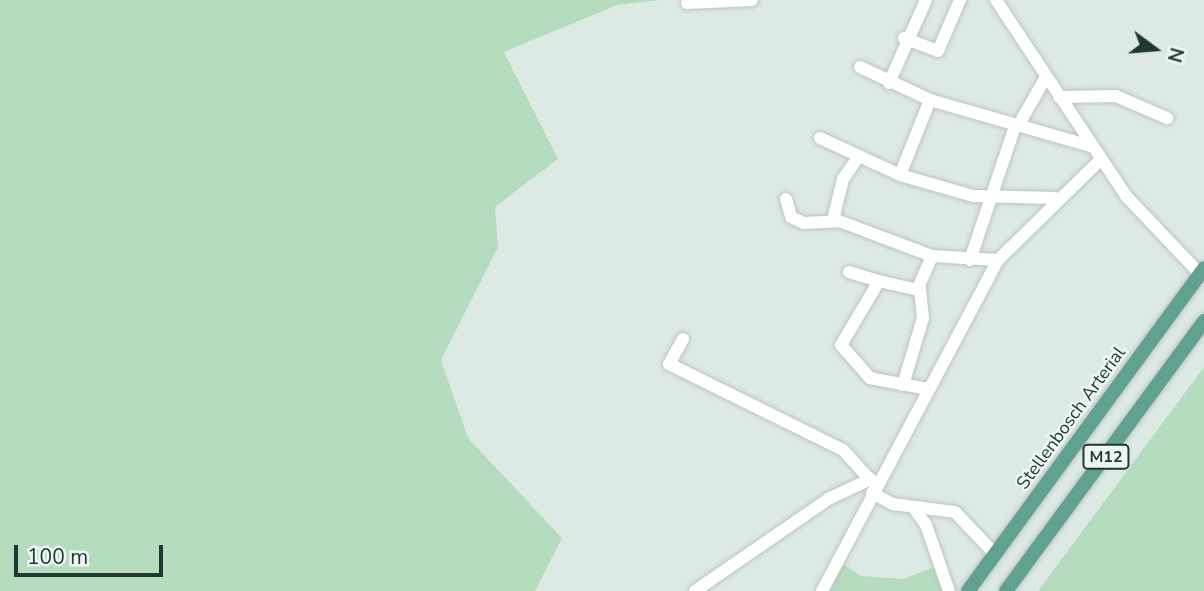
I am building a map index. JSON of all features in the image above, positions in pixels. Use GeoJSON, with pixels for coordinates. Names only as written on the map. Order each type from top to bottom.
{"type":"FeatureCollection","features":[{"type":"Feature","properties":{"kind":"main road","name":"Stellenbosch Arterial"},"geometry":{"type":"LineString","coordinates":[[968,591],[1202,271]]}},
{"type":"Feature","properties":{"kind":"main road","name":"M12"},"geometry":{"type":"LineString","coordinates":[[1006,591],[1204,321]]}},
{"type":"Feature","properties":{"kind":"street"},"geometry":{"type":"LineString","coordinates":[[687,3],[752,0]]}},
{"type":"Feature","properties":{"kind":"street"},"geometry":{"type":"LineString","coordinates":[[889,83],[904,38],[926,0]]}},
{"type":"Feature","properties":{"kind":"street"},"geometry":{"type":"LineString","coordinates":[[904,38],[938,51],[960,0]]}},
{"type":"Feature","properties":{"kind":"street"},"geometry":{"type":"LineString","coordinates":[[996,0],[1100,160],[1153,229],[1202,271]]}},
{"type":"Feature","properties":{"kind":"street"},"geometry":{"type":"LineString","coordinates":[[860,67],[889,83],[930,100],[1090,146]]}},
{"type":"Feature","properties":{"kind":"street"},"geometry":{"type":"LineString","coordinates":[[970,260],[987,198],[1016,126],[1046,77]]}},
{"type":"Feature","properties":{"kind":"street"},"geometry":{"type":"LineString","coordinates":[[1059,97],[1116,96],[1167,118]]}},
{"type":"Feature","properties":{"kind":"street"},"geometry":{"type":"LineString","coordinates":[[900,175],[930,100]]}},
{"type":"Feature","properties":{"kind":"street"},"geometry":{"type":"LineString","coordinates":[[820,138],[900,175],[987,198],[1055,198]]}},
{"type":"Feature","properties":{"kind":"street"},"geometry":{"type":"LineString","coordinates":[[833,220],[843,179],[859,156]]}},
{"type":"Feature","properties":{"kind":"street"},"geometry":{"type":"LineString","coordinates":[[821,591],[873,486],[998,260],[1055,198],[1100,160]]}},
{"type":"Feature","properties":{"kind":"street"},"geometry":{"type":"LineString","coordinates":[[786,199],[798,221],[833,220],[932,256],[998,260]]}},
{"type":"Feature","properties":{"kind":"street"},"geometry":{"type":"LineString","coordinates":[[903,385],[923,318],[920,288],[932,256]]}},
{"type":"Feature","properties":{"kind":"street"},"geometry":{"type":"LineString","coordinates":[[849,272],[879,281],[920,288]]}},
{"type":"Feature","properties":{"kind":"street"},"geometry":{"type":"LineString","coordinates":[[879,281],[842,347],[870,377],[928,389]]}},
{"type":"Feature","properties":{"kind":"street"},"geometry":{"type":"LineString","coordinates":[[683,339],[669,364],[843,450],[873,486],[913,507],[956,512],[995,554]]}},
{"type":"Feature","properties":{"kind":"street"},"geometry":{"type":"LineString","coordinates":[[695,591],[711,588],[830,498],[873,486]]}},
{"type":"Feature","properties":{"kind":"street"},"geometry":{"type":"LineString","coordinates":[[913,507],[926,525],[949,591]]}},
{"type":"Feature","properties":{"kind":"green space"},"geometry":{"type":"Polygon","coordinates":[[[0,0],[660,0],[617,5],[504,52],[558,159],[495,207],[498,247],[441,360],[468,438],[562,538],[535,591],[0,591],[0,0]]]}},
{"type":"Feature","properties":{"kind":"green space"},"geometry":{"type":"Polygon","coordinates":[[[1204,367],[1204,591],[1038,591],[1204,367]]]}},
{"type":"Feature","properties":{"kind":"green space"},"geometry":{"type":"Polygon","coordinates":[[[843,564],[861,576],[903,579],[934,567],[944,591],[829,591],[843,564]]]}}]}
